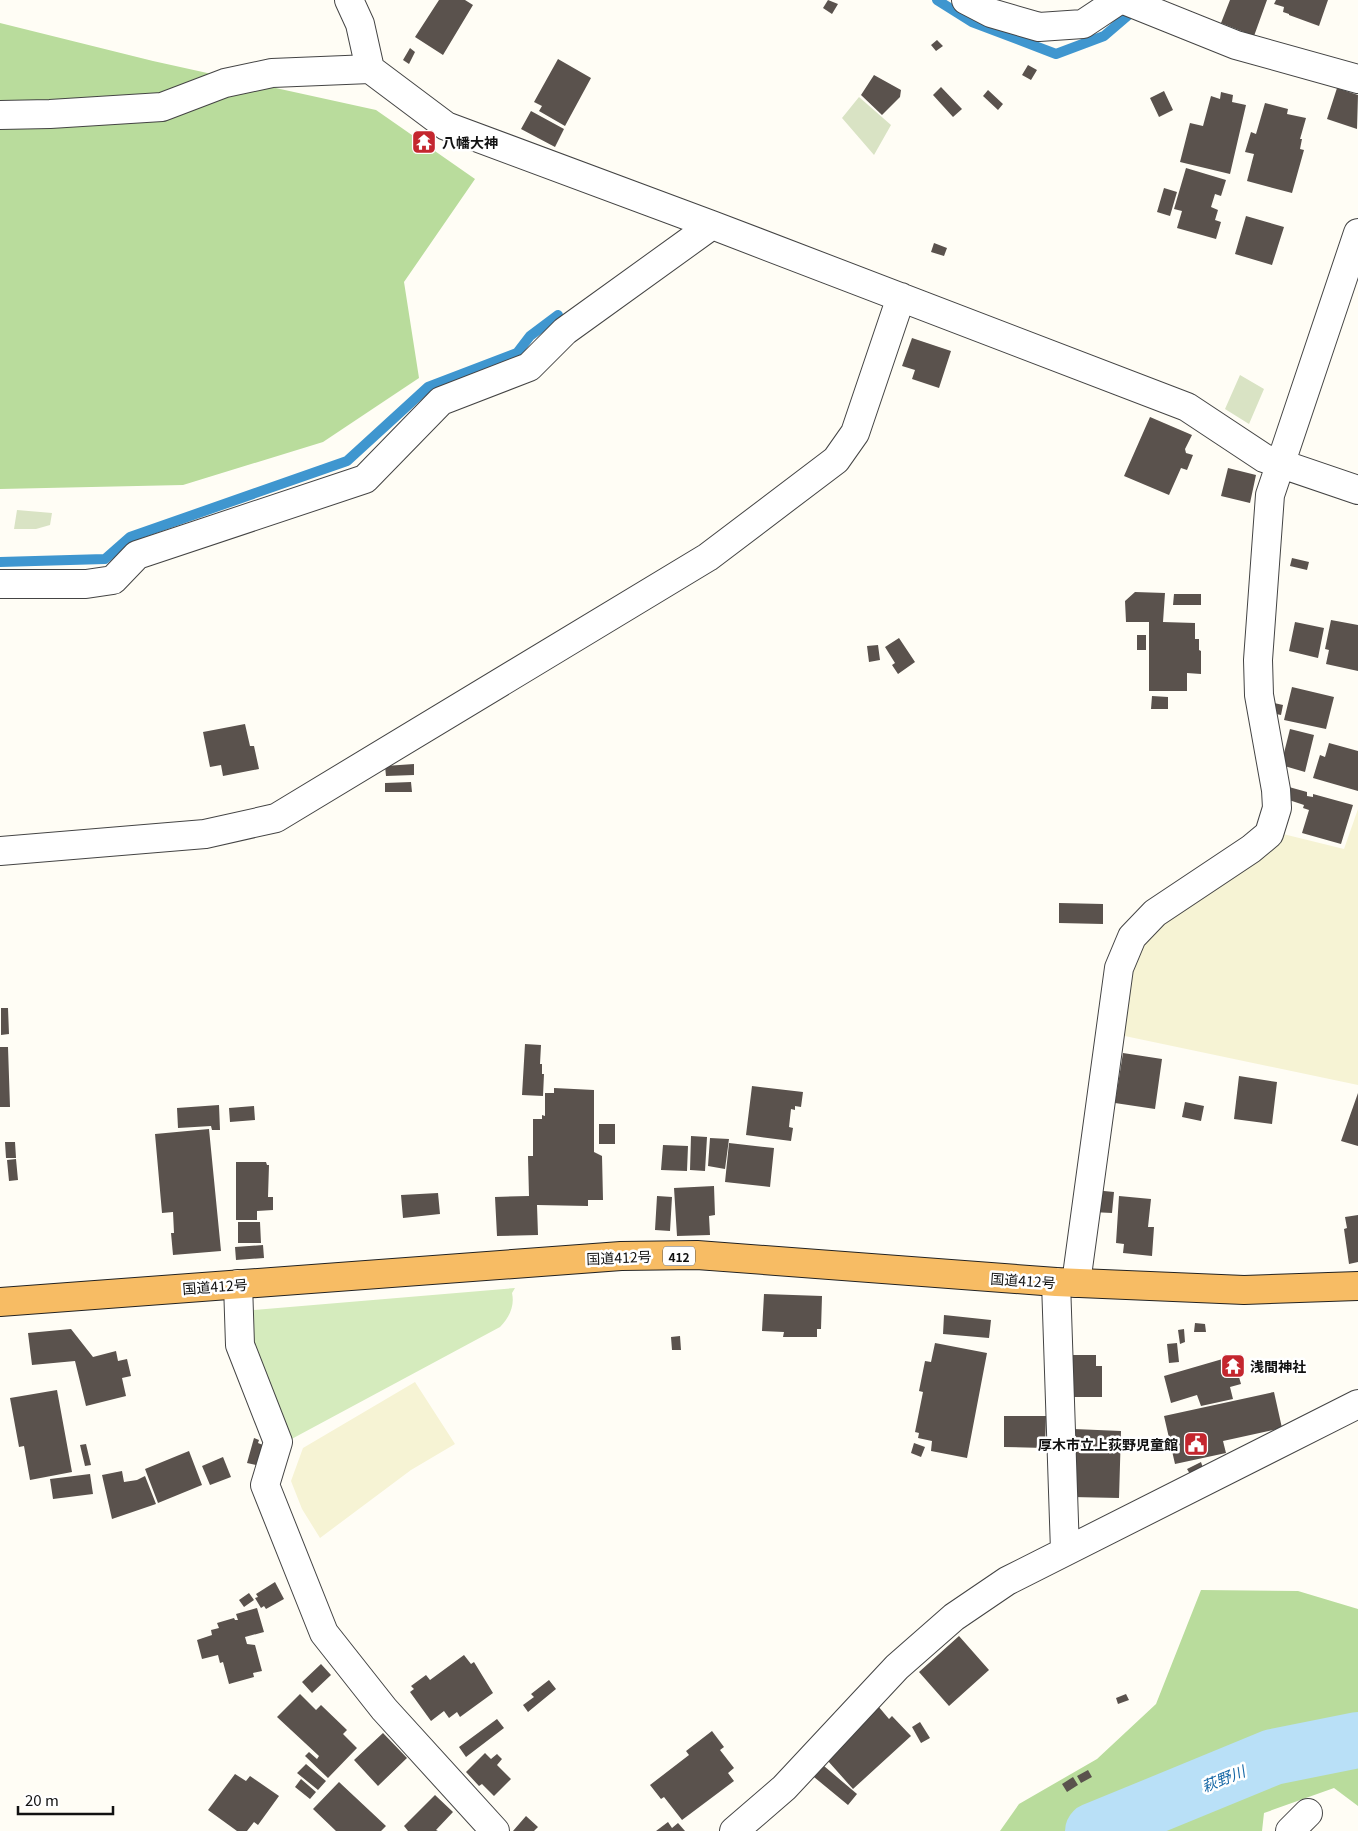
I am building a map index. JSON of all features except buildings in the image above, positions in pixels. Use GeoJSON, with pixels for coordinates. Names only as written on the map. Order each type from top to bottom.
{"type":"FeatureCollection","features":[{"type":"Feature","properties":{"kind":"highway","name":"国道412号"},"geometry":{"type":"LineString","coordinates":[[0,1302],[621,1256],[687,1256],[1066,1283],[1244,1290],[1358,1286]]}},
{"type":"Feature","properties":{"kind":"street"},"geometry":{"type":"LineString","coordinates":[[349,0],[360,24],[370,69]]}},
{"type":"Feature","properties":{"kind":"street"},"geometry":{"type":"LineString","coordinates":[[966,0],[991,13],[1039,27],[1083,24],[1119,0]]}},
{"type":"Feature","properties":{"kind":"street"},"geometry":{"type":"LineString","coordinates":[[1124,0],[1236,45],[1358,79]]}},
{"type":"Feature","properties":{"kind":"street"},"geometry":{"type":"LineString","coordinates":[[0,115],[162,107],[225,82],[272,73],[370,69],[446,126],[712,225],[1187,407],[1264,458],[1358,490]]}},
{"type":"Feature","properties":{"kind":"street"},"geometry":{"type":"LineString","coordinates":[[0,584],[86,584],[113,580],[137,555],[365,479],[441,401],[529,367],[565,331],[712,225]]}},
{"type":"Feature","properties":{"kind":"street"},"geometry":{"type":"LineString","coordinates":[[1065,1551],[1066,1283],[1120,968],[1132,937],[1155,913],[1251,849],[1269,834],[1277,808],[1276,790],[1259,695],[1258,660],[1270,495],[1358,233]]}},
{"type":"Feature","properties":{"kind":"street"},"geometry":{"type":"LineString","coordinates":[[0,852],[205,834],[276,818],[708,557],[836,460],[855,433],[901,297]]}},
{"type":"Feature","properties":{"kind":"street"},"geometry":{"type":"LineString","coordinates":[[238,1284],[240,1345],[278,1442],[265,1484],[324,1633],[384,1709],[495,1831]]}},
{"type":"Feature","properties":{"kind":"street"},"geometry":{"type":"LineString","coordinates":[[734,1831],[784,1788],[898,1667],[954,1617],[1007,1581],[1358,1404]]}},
{"type":"Feature","properties":{"kind":"shaded area"},"geometry":{"type":"Polygon","coordinates":[[[1358,809],[1358,1085],[1120,1035],[1135,945],[1279,833],[1344,849],[1358,809]]]}},
{"type":"Feature","properties":{"kind":"shaded area"},"geometry":{"type":"Polygon","coordinates":[[[415,1382],[455,1444],[411,1470],[320,1538],[302,1509],[291,1481],[303,1448],[415,1382]]]}},
{"type":"Feature","properties":{"kind":"green space"},"geometry":{"type":"Polygon","coordinates":[[[0,23],[153,61],[376,110],[475,179],[404,282],[419,378],[323,442],[183,485],[0,489],[0,23]]]}},
{"type":"Feature","properties":{"kind":"green space"},"geometry":{"type":"Polygon","coordinates":[[[859,97],[891,125],[874,155],[842,118],[859,97]]]}},
{"type":"Feature","properties":{"kind":"green space"},"geometry":{"type":"Polygon","coordinates":[[[1240,375],[1264,389],[1249,424],[1225,409],[1240,375]]]}},
{"type":"Feature","properties":{"kind":"green space"},"geometry":{"type":"Polygon","coordinates":[[[17,510],[52,513],[50,525],[36,529],[14,529],[17,510]]]}},
{"type":"Feature","properties":{"kind":"green space"},"geometry":{"type":"Polygon","coordinates":[[[515,1288],[512,1293],[513,1303],[510,1312],[500,1327],[286,1442],[248,1343],[253,1310],[515,1288]]]}},
{"type":"Feature","properties":{"kind":"green space"},"geometry":{"type":"Polygon","coordinates":[[[1201,1590],[1298,1591],[1358,1609],[1358,1806],[1334,1788],[1264,1813],[1262,1831],[1000,1831],[1019,1804],[1097,1759],[1156,1704],[1201,1590]]]}},
{"type":"Feature","properties":{"kind":"waterway"},"geometry":{"type":"LineString","coordinates":[[937,0],[972,22],[1056,54],[1104,36],[1132,12]]}},
{"type":"Feature","properties":{"kind":"waterway"},"geometry":{"type":"LineString","coordinates":[[0,562],[105,559],[130,537],[347,461],[428,387],[517,353],[530,336],[558,315]]}},
{"type":"Feature","properties":{"kind":"waterway","name":"萩野川"},"geometry":{"type":"LineString","coordinates":[[1093,1831],[1273,1757],[1358,1740]]}},
{"type":"Feature","properties":{"kind":"place","name":"八幡大神"},"geometry":{"type":"Point","coordinates":[424,142]}},
{"type":"Feature","properties":{"kind":"place","name":"浅間神社"},"geometry":{"type":"Point","coordinates":[1233,1366]}},
{"type":"Feature","properties":{"kind":"place","name":"厚木市立上荻野児童館"},"geometry":{"type":"Point","coordinates":[1196,1444]}}]}
